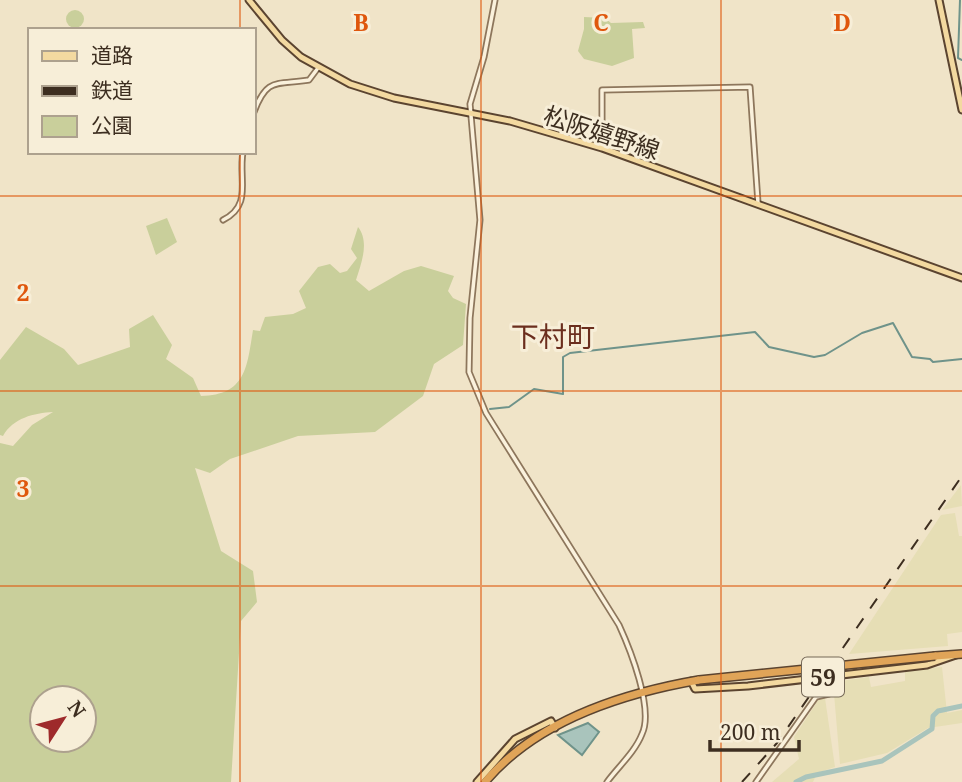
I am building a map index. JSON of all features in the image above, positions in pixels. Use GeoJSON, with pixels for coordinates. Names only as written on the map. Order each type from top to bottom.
{"type":"FeatureCollection","features":[{"type":"Feature","properties":{"kind":"highway"},"geometry":{"type":"LineString","coordinates":[[485,782],[512,755],[555,728],[640,692],[695,680],[960,654]]}},
{"type":"Feature","properties":{"kind":"main road","name":"松阪嬉野線"},"geometry":{"type":"LineString","coordinates":[[249,0],[282,40],[318,68],[367,91],[470,113],[602,148],[962,278]]}},
{"type":"Feature","properties":{"kind":"main road"},"geometry":{"type":"LineString","coordinates":[[939,0],[962,110]]}},
{"type":"Feature","properties":{"kind":"main road","name":"59"},"geometry":{"type":"LineString","coordinates":[[695,680],[695,689],[733,688],[928,664],[960,654]]}},
{"type":"Feature","properties":{"kind":"main road"},"geometry":{"type":"LineString","coordinates":[[477,782],[515,739],[551,721],[555,728]]}},
{"type":"Feature","properties":{"kind":"street"},"geometry":{"type":"LineString","coordinates":[[495,0],[470,113],[480,213],[468,353],[472,384],[486,413],[619,625],[631,650],[640,692],[644,730],[607,782]]}},
{"type":"Feature","properties":{"kind":"street"},"geometry":{"type":"LineString","coordinates":[[256,109],[265,89],[273,83],[309,80],[318,68]]}},
{"type":"Feature","properties":{"kind":"street"},"geometry":{"type":"LineString","coordinates":[[602,148],[602,90],[750,87],[758,205]]}},
{"type":"Feature","properties":{"kind":"street"},"geometry":{"type":"LineString","coordinates":[[223,220],[237,211],[242,201],[243,154]]}},
{"type":"Feature","properties":{"kind":"street"},"geometry":{"type":"LineString","coordinates":[[756,782],[816,697],[829,694]]}},
{"type":"Feature","properties":{"kind":"shaded area"},"geometry":{"type":"Polygon","coordinates":[[[961,485],[962,506],[942,510],[961,485]]]}},
{"type":"Feature","properties":{"kind":"shaded area"},"geometry":{"type":"Polygon","coordinates":[[[955,513],[959,536],[962,536],[962,632],[947,634],[948,646],[849,654],[941,515],[955,513]]]}},
{"type":"Feature","properties":{"kind":"shaded area"},"geometry":{"type":"Polygon","coordinates":[[[942,667],[947,713],[962,710],[962,723],[928,728],[887,753],[840,764],[833,682],[869,677],[871,687],[905,681],[905,670],[942,667]]]}},
{"type":"Feature","properties":{"kind":"shaded area"},"geometry":{"type":"Polygon","coordinates":[[[825,698],[835,767],[817,773],[813,782],[772,782],[799,759],[794,737],[819,699],[825,698]]]}},
{"type":"Feature","properties":{"kind":"green space"},"geometry":{"type":"Polygon","coordinates":[[[75,10],[81,13],[84,19],[81,25],[75,28],[69,25],[66,19],[69,13],[75,10]]]}},
{"type":"Feature","properties":{"kind":"green space"},"geometry":{"type":"Polygon","coordinates":[[[584,17],[605,18],[611,23],[643,22],[645,28],[632,29],[634,58],[612,66],[584,59],[578,51],[584,17]]]}},
{"type":"Feature","properties":{"kind":"green space"},"geometry":{"type":"Polygon","coordinates":[[[167,218],[177,242],[156,255],[146,226],[167,218]]]}},
{"type":"Feature","properties":{"kind":"green space"},"geometry":{"type":"Polygon","coordinates":[[[358,227],[364,246],[356,280],[369,291],[404,271],[421,266],[454,276],[448,291],[453,298],[466,304],[463,345],[434,364],[423,396],[375,432],[298,436],[230,459],[210,473],[195,468],[221,551],[253,571],[257,602],[241,621],[231,782],[0,782],[0,443],[13,446],[32,425],[53,412],[18,421],[3,436],[0,435],[0,360],[26,327],[64,349],[78,365],[130,347],[129,329],[153,315],[172,345],[166,359],[193,378],[201,396],[216,394],[236,384],[242,376],[249,356],[253,330],[260,331],[265,317],[293,314],[306,308],[299,291],[318,267],[330,264],[340,273],[347,271],[357,258],[351,249],[358,227]]]}},
{"type":"Feature","properties":{"kind":"water"},"geometry":{"type":"Polygon","coordinates":[[[588,723],[599,732],[582,755],[558,735],[588,723]]]}},
{"type":"Feature","properties":{"kind":"waterway"},"geometry":{"type":"LineString","coordinates":[[960,0],[958,58],[962,60]]}},
{"type":"Feature","properties":{"kind":"waterway"},"geometry":{"type":"LineString","coordinates":[[490,409],[509,407],[534,389],[563,394],[563,357],[570,353],[755,332],[769,347],[814,357],[825,355],[862,333],[893,323],[912,357],[930,359],[933,362],[962,359]]}},
{"type":"Feature","properties":{"kind":"waterway"},"geometry":{"type":"LineString","coordinates":[[796,782],[806,777],[882,761],[932,729],[933,716],[938,711],[962,706]]}},
{"type":"Feature","properties":{"kind":"railway"},"geometry":{"type":"LineString","coordinates":[[742,782],[777,743],[962,476]]}},
{"type":"Feature","properties":{"kind":"district","name":"下村町"},"geometry":{"type":"Point","coordinates":[553,336]}}]}
